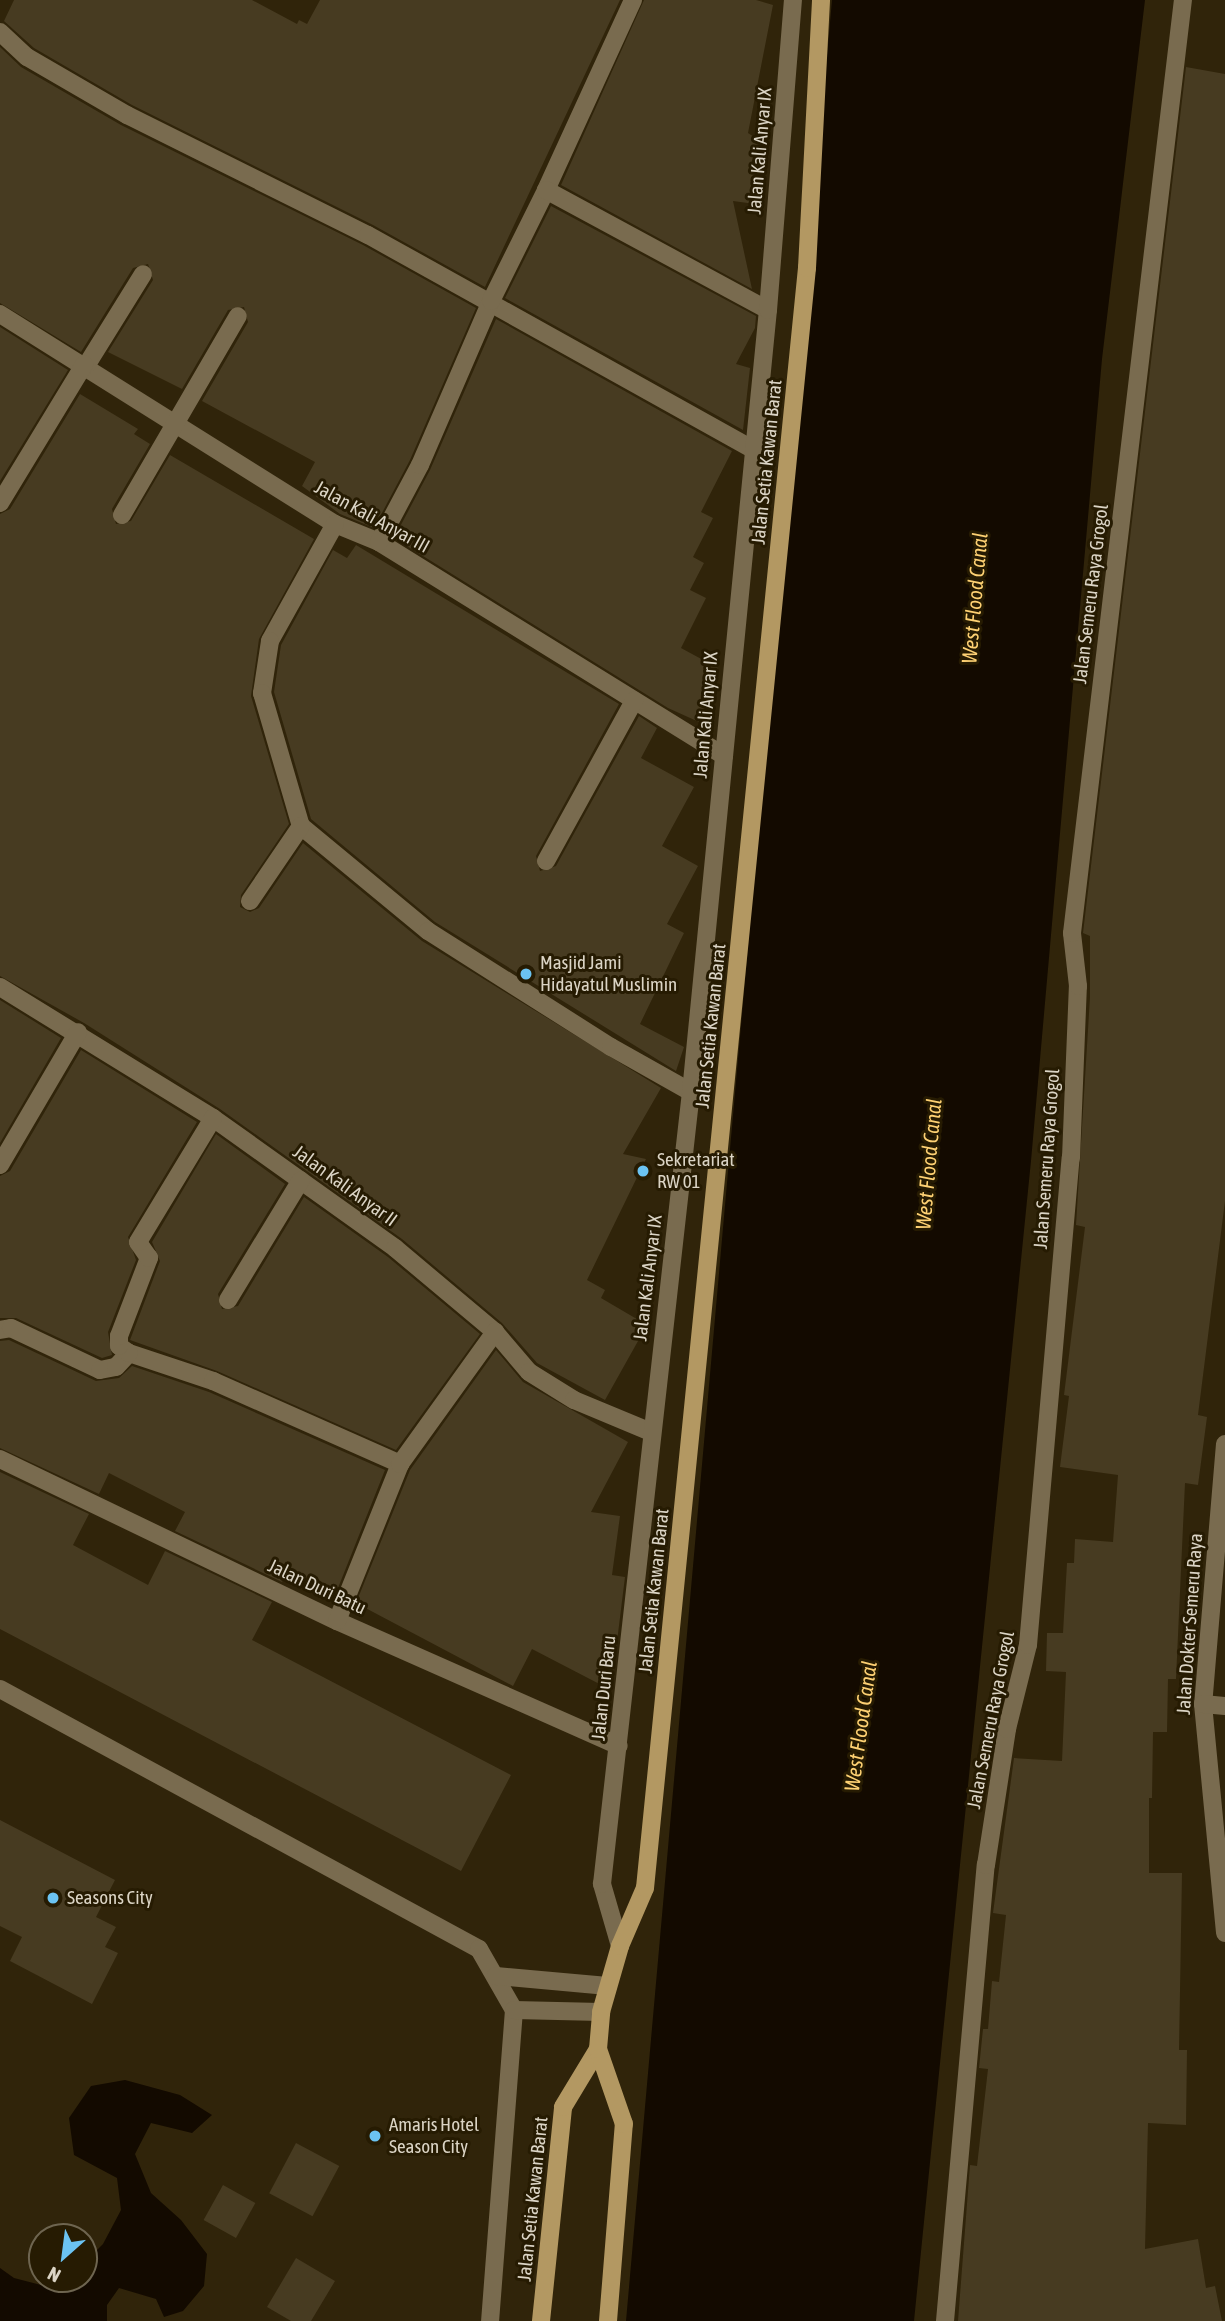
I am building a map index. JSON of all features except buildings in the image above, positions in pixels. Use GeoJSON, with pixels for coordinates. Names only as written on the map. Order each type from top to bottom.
{"type":"FeatureCollection","features":[{"type":"Feature","properties":{"kind":"main road","name":"Jalan Setia Kawan Barat"},"geometry":{"type":"LineString","coordinates":[[608,2321],[624,2124],[598,2049],[601,2012],[620,1946],[645,1888],[807,268],[821,0]]}},
{"type":"Feature","properties":{"kind":"main road","name":"Jalan Setia Kawan Barat"},"geometry":{"type":"LineString","coordinates":[[541,2321],[563,2106],[598,2049]]}},
{"type":"Feature","properties":{"kind":"street"},"geometry":{"type":"LineString","coordinates":[[379,542],[421,465],[491,301],[546,190],[633,0]]}},
{"type":"Feature","properties":{"kind":"street","name":"Jalan Kali Anyar IX"},"geometry":{"type":"LineString","coordinates":[[651,1432],[691,1092],[751,448],[768,310],[793,0]]}},
{"type":"Feature","properties":{"kind":"street","name":"Jalan Semeru Raya Grogol"},"geometry":{"type":"LineString","coordinates":[[945,2321],[986,1865],[1007,1729],[1028,1645],[1071,1158],[1078,986],[1072,933],[1183,0]]}},
{"type":"Feature","properties":{"kind":"street"},"geometry":{"type":"LineString","coordinates":[[0,32],[27,57],[127,115],[491,301],[751,448]]}},
{"type":"Feature","properties":{"kind":"street"},"geometry":{"type":"LineString","coordinates":[[546,190],[768,310]]}},
{"type":"Feature","properties":{"kind":"street"},"geometry":{"type":"LineString","coordinates":[[0,503],[143,274]]}},
{"type":"Feature","properties":{"kind":"street","name":"Jalan Kali Anyar III"},"geometry":{"type":"LineString","coordinates":[[0,314],[335,524],[379,542],[724,756]]}},
{"type":"Feature","properties":{"kind":"street"},"geometry":{"type":"LineString","coordinates":[[122,515],[178,424],[238,316]]}},
{"type":"Feature","properties":{"kind":"street"},"geometry":{"type":"LineString","coordinates":[[335,524],[270,640],[262,693],[301,826],[429,931],[611,1047],[691,1092]]}},
{"type":"Feature","properties":{"kind":"street"},"geometry":{"type":"LineString","coordinates":[[546,862],[634,701]]}},
{"type":"Feature","properties":{"kind":"street"},"geometry":{"type":"LineString","coordinates":[[250,901],[301,826]]}},
{"type":"Feature","properties":{"kind":"street","name":"Jalan Kali Anyar II"},"geometry":{"type":"LineString","coordinates":[[0,987],[78,1032],[213,1118],[395,1248],[495,1332],[528,1372],[574,1401],[651,1432]]}},
{"type":"Feature","properties":{"kind":"street"},"geometry":{"type":"LineString","coordinates":[[0,1165],[78,1032]]}},
{"type":"Feature","properties":{"kind":"street"},"geometry":{"type":"LineString","coordinates":[[213,1118],[138,1242],[149,1258],[119,1336],[119,1346],[129,1353],[213,1381],[400,1464]]}},
{"type":"Feature","properties":{"kind":"street"},"geometry":{"type":"LineString","coordinates":[[228,1300],[301,1180]]}},
{"type":"Feature","properties":{"kind":"street"},"geometry":{"type":"LineString","coordinates":[[0,1330],[11,1328],[100,1370],[116,1367],[129,1353]]}},
{"type":"Feature","properties":{"kind":"street"},"geometry":{"type":"LineString","coordinates":[[337,1621],[400,1464],[495,1332]]}},
{"type":"Feature","properties":{"kind":"street","name":"Jalan Duri Baru"},"geometry":{"type":"LineString","coordinates":[[620,1946],[602,1884],[651,1432]]}},
{"type":"Feature","properties":{"kind":"street","name":"Jalan Dokter Semeru Raya"},"geometry":{"type":"LineString","coordinates":[[1225,1444],[1220,1544],[1203,1704],[1220,1858],[1225,1933]]}},
{"type":"Feature","properties":{"kind":"street","name":"Jalan Duri Batu"},"geometry":{"type":"LineString","coordinates":[[0,1459],[337,1621],[619,1746]]}},
{"type":"Feature","properties":{"kind":"street"},"geometry":{"type":"LineString","coordinates":[[0,1689],[460,1936],[479,1949],[514,2010],[490,2321]]}},
{"type":"Feature","properties":{"kind":"street"},"geometry":{"type":"LineString","coordinates":[[1203,1704],[1225,1706]]}},
{"type":"Feature","properties":{"kind":"street"},"geometry":{"type":"LineString","coordinates":[[496,1976],[608,1986]]}},
{"type":"Feature","properties":{"kind":"street"},"geometry":{"type":"LineString","coordinates":[[514,2010],[601,2012]]}},
{"type":"Feature","properties":{"kind":"water","name":"West Flood Canal"},"geometry":{"type":"Polygon","coordinates":[[[832,0],[1145,0],[1102,359],[1031,1161],[914,2321],[626,2321],[832,0]]]}},
{"type":"Feature","properties":{"kind":"water"},"geometry":{"type":"Polygon","coordinates":[[[125,2080],[180,2095],[212,2115],[192,2133],[151,2123],[135,2154],[151,2193],[181,2220],[207,2254],[204,2286],[183,2311],[164,2317],[156,2299],[119,2288],[107,2305],[107,2321],[0,2321],[0,2268],[14,2278],[28,2282],[28,2293],[98,2293],[98,2249],[121,2210],[117,2178],[74,2155],[69,2118],[91,2086],[125,2080]]]}},
{"type":"Feature","properties":{"kind":"place","name":"Masjid Jami Hidayatul Muslimin"},"geometry":{"type":"Point","coordinates":[526,974]}},
{"type":"Feature","properties":{"kind":"place","name":"Sekretariat RW 01"},"geometry":{"type":"Point","coordinates":[643,1171]}},
{"type":"Feature","properties":{"kind":"place","name":"Seasons City"},"geometry":{"type":"Point","coordinates":[53,1898]}},
{"type":"Feature","properties":{"kind":"place","name":"Amaris Hotel Season City"},"geometry":{"type":"Point","coordinates":[375,2136]}}]}
